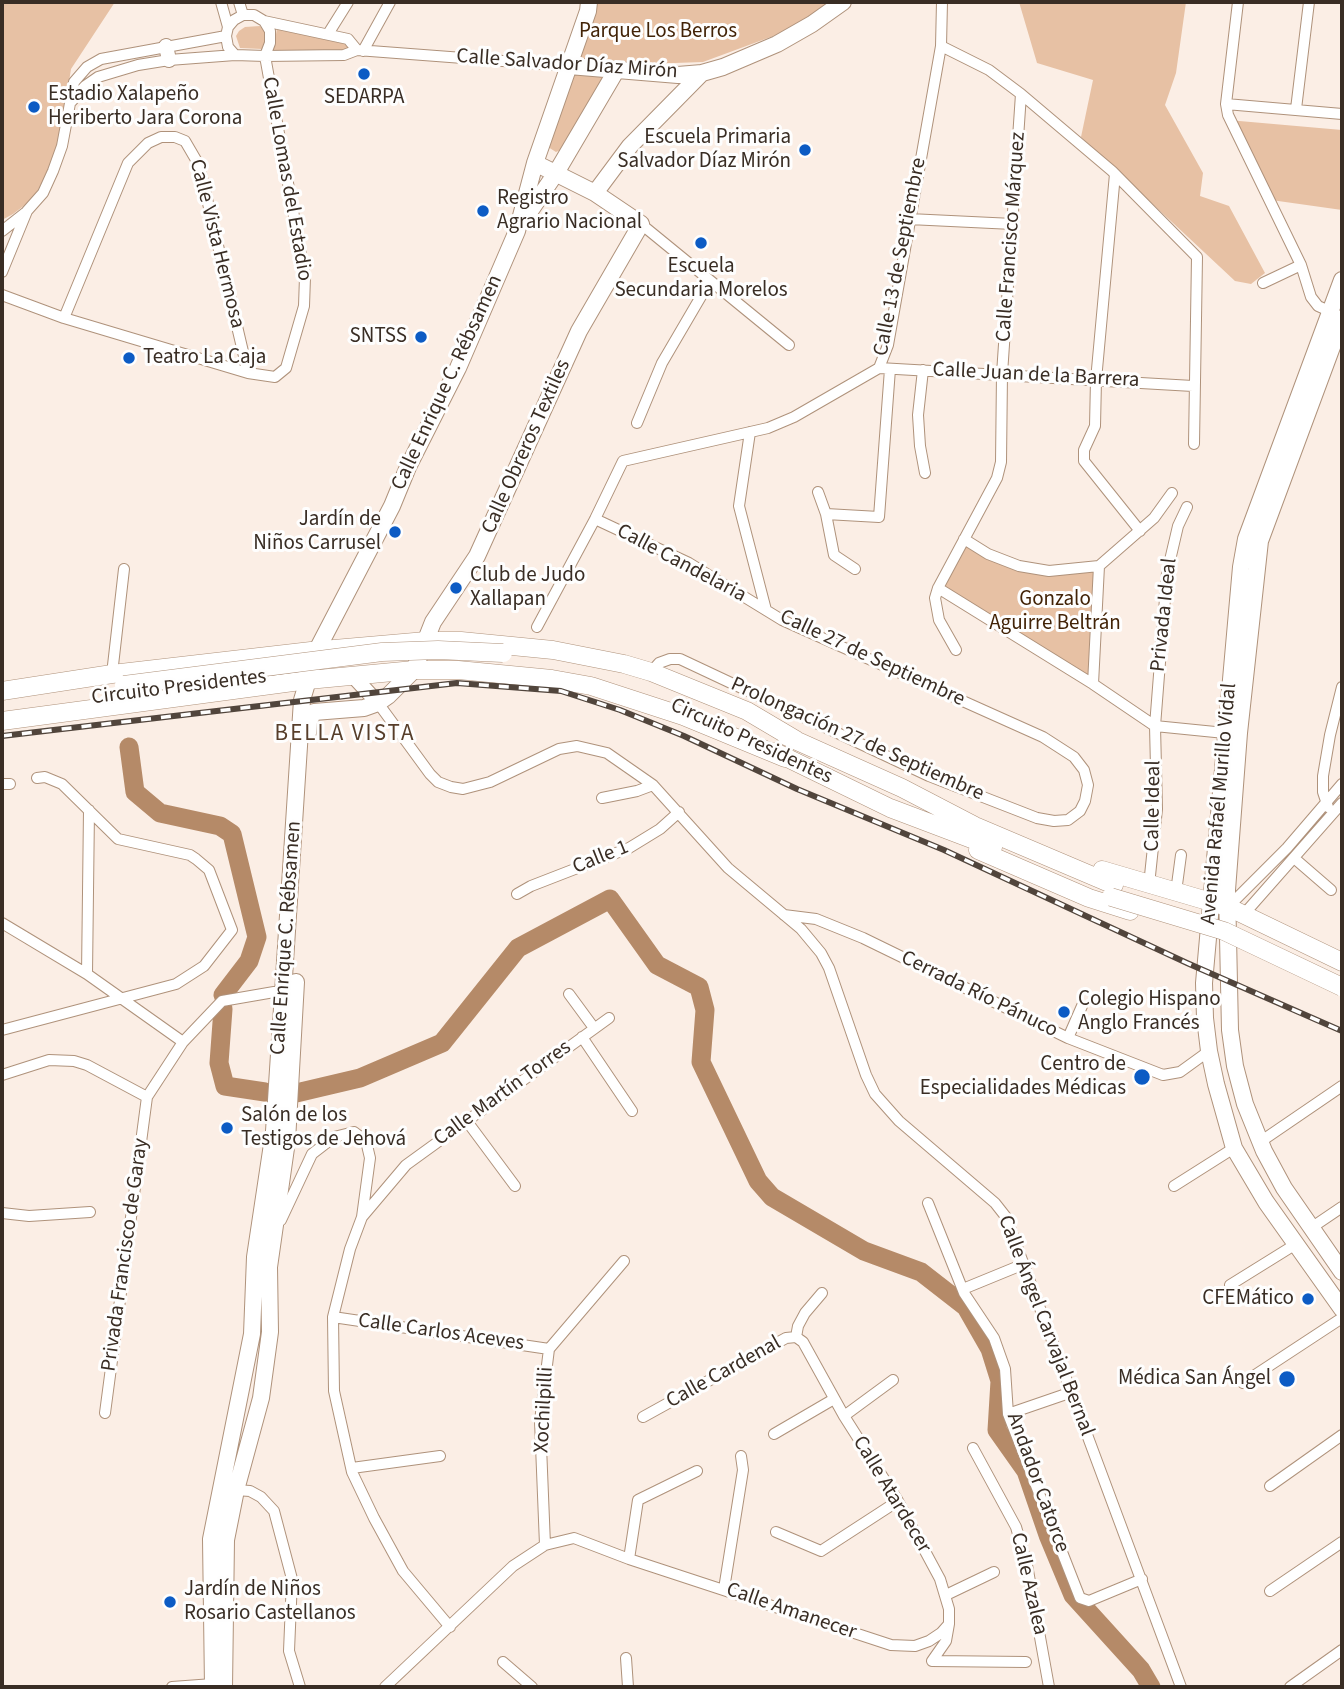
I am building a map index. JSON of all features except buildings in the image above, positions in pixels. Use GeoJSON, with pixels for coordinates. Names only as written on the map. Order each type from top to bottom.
{"type":"FeatureCollection","features":[{"type":"Feature","properties":{"kind":"main road","name":"Calle Enrique C. Rébsamen"},"geometry":{"type":"LineString","coordinates":[[217,1686],[226,1540],[236,1490],[261,1398],[270,1332],[269,1267],[279,1220],[287,1141],[301,708],[317,650],[392,506],[408,467],[458,368],[517,231],[536,163],[589,2]]}},
{"type":"Feature","properties":{"kind":"main road","name":"Calle Salvador Díaz Mirón"},"geometry":{"type":"LineString","coordinates":[[569,66],[678,75],[702,74],[723,68],[777,44],[843,2]]}},
{"type":"Feature","properties":{"kind":"main road","name":"Calle Enrique C. Rébsamen"},"geometry":{"type":"LineString","coordinates":[[517,231],[556,173],[616,71]]}},
{"type":"Feature","properties":{"kind":"main road"},"geometry":{"type":"LineString","coordinates":[[595,193],[630,146],[702,74]]}},
{"type":"Feature","properties":{"kind":"main road"},"geometry":{"type":"LineString","coordinates":[[536,163],[595,193],[641,224]]}},
{"type":"Feature","properties":{"kind":"main road","name":"Calle Obreros Textiles"},"geometry":{"type":"LineString","coordinates":[[414,670],[433,622],[477,556],[579,331],[641,224]]}},
{"type":"Feature","properties":{"kind":"main road","name":"Avenida Rafaél Murillo Vidal"},"geometry":{"type":"LineString","coordinates":[[1225,831],[1239,733],[1260,541],[1338,316],[1342,280]]}},
{"type":"Feature","properties":{"kind":"main road","name":"Avenida Rafaél Murillo Vidal"},"geometry":{"type":"LineString","coordinates":[[1338,316],[1246,539],[1225,733],[1225,831],[1230,1030],[1235,1066],[1245,1104],[1260,1142],[1284,1188],[1342,1272]]}},
{"type":"Feature","properties":{"kind":"main road"},"geometry":{"type":"LineString","coordinates":[[2,691],[112,674],[317,650],[426,641],[461,641],[553,650],[624,664],[692,687],[747,711],[796,740]]}},
{"type":"Feature","properties":{"kind":"main road"},"geometry":{"type":"LineString","coordinates":[[458,670],[447,663],[444,654],[450,645],[461,641]]}},
{"type":"Feature","properties":{"kind":"main road"},"geometry":{"type":"LineString","coordinates":[[317,650],[324,669],[344,676]]}},
{"type":"Feature","properties":{"kind":"main road","name":"Circuito Presidentes"},"geometry":{"type":"LineString","coordinates":[[2,700],[382,652],[438,650],[597,668],[641,681],[796,740],[902,788],[975,826],[1113,891],[1225,919],[1342,975]]}},
{"type":"Feature","properties":{"kind":"main road","name":"Circuito Presidentes"},"geometry":{"type":"LineString","coordinates":[[2,712],[383,662],[504,659],[638,691],[740,732],[785,758],[890,808],[1224,931],[1342,987]]}},
{"type":"Feature","properties":{"kind":"main road"},"geometry":{"type":"LineString","coordinates":[[203,664],[196,670],[194,679],[198,688],[206,693]]}},
{"type":"Feature","properties":{"kind":"main road"},"geometry":{"type":"LineString","coordinates":[[162,668],[170,673],[173,682],[171,691],[164,698]]}},
{"type":"Feature","properties":{"kind":"main road"},"geometry":{"type":"LineString","coordinates":[[378,703],[414,670]]}},
{"type":"Feature","properties":{"kind":"main road"},"geometry":{"type":"LineString","coordinates":[[2,721],[308,680],[414,670],[458,670],[552,679],[591,686],[683,716],[785,758]]}},
{"type":"Feature","properties":{"kind":"main road","name":"Calle Enrique C. Rébsamen"},"geometry":{"type":"LineString","coordinates":[[217,1686],[211,1539],[252,1334],[255,1257],[290,994],[309,722],[314,712],[364,708],[378,703]]}},
{"type":"Feature","properties":{"kind":"main road"},"geometry":{"type":"LineString","coordinates":[[902,788],[976,815],[1111,874],[1228,907],[1342,962]]}},
{"type":"Feature","properties":{"kind":"main road"},"geometry":{"type":"LineString","coordinates":[[890,808],[1089,898],[1229,942],[1342,996]]}},
{"type":"Feature","properties":{"kind":"main road"},"geometry":{"type":"LineString","coordinates":[[1174,923],[1181,916],[1184,905],[1180,893]]}},
{"type":"Feature","properties":{"kind":"main road","name":"Avenida Rafaél Murillo Vidal"},"geometry":{"type":"LineString","coordinates":[[1228,907],[1209,936],[1204,983],[1209,1051],[1234,1148],[1266,1202],[1342,1309]]}},
{"type":"Feature","properties":{"kind":"main road"},"geometry":{"type":"LineString","coordinates":[[1304,976],[1300,966],[1302,956],[1316,949]]}},
{"type":"Feature","properties":{"kind":"street"},"geometry":{"type":"LineString","coordinates":[[220,2],[228,47],[235,55]]}},
{"type":"Feature","properties":{"kind":"street"},"geometry":{"type":"LineString","coordinates":[[239,2],[243,15]]}},
{"type":"Feature","properties":{"kind":"street"},"geometry":{"type":"LineString","coordinates":[[328,33],[348,2]]}},
{"type":"Feature","properties":{"kind":"street"},"geometry":{"type":"LineString","coordinates":[[360,50],[390,2]]}},
{"type":"Feature","properties":{"kind":"street","name":"Calle 13 de Septiembre"},"geometry":{"type":"LineString","coordinates":[[826,514],[879,517],[884,368],[941,46],[942,2]]}},
{"type":"Feature","properties":{"kind":"street"},"geometry":{"type":"LineString","coordinates":[[1238,2],[1226,104],[1233,126],[1301,265],[1311,297],[1318,306],[1338,316]]}},
{"type":"Feature","properties":{"kind":"street"},"geometry":{"type":"LineString","coordinates":[[1296,109],[1309,2]]}},
{"type":"Feature","properties":{"kind":"street"},"geometry":{"type":"LineString","coordinates":[[2,231],[27,211],[43,193],[62,146],[74,82],[87,67],[101,59],[168,53],[265,56],[270,43],[270,31],[264,21],[254,15],[243,15],[234,20],[227,32],[168,53]]}},
{"type":"Feature","properties":{"kind":"street","name":"Calle Salvador Díaz Mirón"},"geometry":{"type":"LineString","coordinates":[[264,21],[348,39],[360,50]]}},
{"type":"Feature","properties":{"kind":"street"},"geometry":{"type":"LineString","coordinates":[[941,46],[989,70],[1021,94],[1115,174],[1197,257],[1194,444]]}},
{"type":"Feature","properties":{"kind":"street","name":"Calle Salvador Díaz Mirón"},"geometry":{"type":"LineString","coordinates":[[265,56],[344,55],[360,50],[569,66]]}},
{"type":"Feature","properties":{"kind":"street","name":"Calle Lomas del Estadio"},"geometry":{"type":"LineString","coordinates":[[248,373],[275,377],[286,368],[304,306],[305,276],[265,56]]}},
{"type":"Feature","properties":{"kind":"street","name":"Calle Francisco Márquez"},"geometry":{"type":"LineString","coordinates":[[938,588],[997,478],[1000,462],[1002,374],[1021,94]]}},
{"type":"Feature","properties":{"kind":"street"},"geometry":{"type":"LineString","coordinates":[[1226,104],[1342,114]]}},
{"type":"Feature","properties":{"kind":"street","name":"Calle Vista Hermosa"},"geometry":{"type":"LineString","coordinates":[[64,318],[128,163],[148,143],[161,137],[175,137],[185,141],[199,164],[248,373]]}},
{"type":"Feature","properties":{"kind":"street"},"geometry":{"type":"LineString","coordinates":[[1115,174],[1096,380],[1095,426],[1084,450],[1084,461],[1140,531]]}},
{"type":"Feature","properties":{"kind":"street"},"geometry":{"type":"LineString","coordinates":[[2,272],[4,257],[27,211]]}},
{"type":"Feature","properties":{"kind":"street"},"geometry":{"type":"LineString","coordinates":[[909,219],[1013,224]]}},
{"type":"Feature","properties":{"kind":"street"},"geometry":{"type":"LineString","coordinates":[[641,224],[789,345]]}},
{"type":"Feature","properties":{"kind":"street"},"geometry":{"type":"LineString","coordinates":[[1263,283],[1301,265]]}},
{"type":"Feature","properties":{"kind":"street"},"geometry":{"type":"LineString","coordinates":[[637,422],[662,363],[710,281]]}},
{"type":"Feature","properties":{"kind":"street"},"geometry":{"type":"LineString","coordinates":[[2,295],[64,318],[248,373]]}},
{"type":"Feature","properties":{"kind":"street","name":"Calle 13 de Septiembre"},"geometry":{"type":"LineString","coordinates":[[595,519],[623,461],[750,432],[794,418],[884,368]]}},
{"type":"Feature","properties":{"kind":"street","name":"Calle Juan de la Barrera"},"geometry":{"type":"LineString","coordinates":[[884,368],[1194,386]]}},
{"type":"Feature","properties":{"kind":"street"},"geometry":{"type":"LineString","coordinates":[[923,370],[918,415],[925,472]]}},
{"type":"Feature","properties":{"kind":"street","name":"Calle 27 de Septiembre"},"geometry":{"type":"LineString","coordinates":[[750,432],[739,506],[766,610],[782,620],[1043,737],[1074,757],[1084,770],[1088,785],[1080,811],[1068,820]]}},
{"type":"Feature","properties":{"kind":"street"},"geometry":{"type":"LineString","coordinates":[[818,492],[826,514],[834,555],[855,569]]}},
{"type":"Feature","properties":{"kind":"street"},"geometry":{"type":"LineString","coordinates":[[964,539],[988,554],[1019,566],[1049,571],[1099,566],[1154,518],[1172,493]]}},
{"type":"Feature","properties":{"kind":"street","name":"Privada Ideal"},"geometry":{"type":"LineString","coordinates":[[1155,726],[1167,573],[1178,526],[1187,507]]}},
{"type":"Feature","properties":{"kind":"street"},"geometry":{"type":"LineString","coordinates":[[537,627],[595,519]]}},
{"type":"Feature","properties":{"kind":"street","name":"Calle Candelaria"},"geometry":{"type":"LineString","coordinates":[[595,519],[689,563],[766,610]]}},
{"type":"Feature","properties":{"kind":"street"},"geometry":{"type":"LineString","coordinates":[[1093,684],[1099,566]]}},
{"type":"Feature","properties":{"kind":"street"},"geometry":{"type":"LineString","coordinates":[[112,674],[124,569]]}},
{"type":"Feature","properties":{"kind":"street"},"geometry":{"type":"LineString","coordinates":[[956,650],[936,610],[938,588],[1093,684],[1155,726],[1225,733]]}},
{"type":"Feature","properties":{"kind":"street","name":"Prolongación 27 de Septiembre"},"geometry":{"type":"LineString","coordinates":[[651,672],[659,663],[680,659],[929,776],[1037,818],[1068,820]]}},
{"type":"Feature","properties":{"kind":"street","name":"Calle Ángel Carvajal Bernal"},"geometry":{"type":"LineString","coordinates":[[344,676],[378,703],[430,774],[438,782],[451,787],[463,789],[490,782],[559,749],[577,746],[607,752],[653,785],[728,868],[801,929],[821,953],[829,968],[875,1094],[899,1121],[995,1203],[1006,1217],[1181,1687]]}},
{"type":"Feature","properties":{"kind":"street"},"geometry":{"type":"LineString","coordinates":[[1330,808],[1323,776],[1342,687]]}},
{"type":"Feature","properties":{"kind":"street","name":"Calle Ideal"},"geometry":{"type":"LineString","coordinates":[[1149,885],[1157,809],[1155,726]]}},
{"type":"Feature","properties":{"kind":"street"},"geometry":{"type":"LineString","coordinates":[[2,1030],[176,984],[204,966],[232,930],[208,870],[196,859],[190,855],[118,839],[62,784],[45,777],[37,778]]}},
{"type":"Feature","properties":{"kind":"street"},"geometry":{"type":"LineString","coordinates":[[1228,907],[1294,858],[1330,808],[1342,784]]}},
{"type":"Feature","properties":{"kind":"street"},"geometry":{"type":"LineString","coordinates":[[602,798],[653,785]]}},
{"type":"Feature","properties":{"kind":"street"},"geometry":{"type":"LineString","coordinates":[[1228,907],[1330,808],[1342,803]]}},
{"type":"Feature","properties":{"kind":"street"},"geometry":{"type":"LineString","coordinates":[[87,974],[89,810]]}},
{"type":"Feature","properties":{"kind":"street","name":"Calle 1"},"geometry":{"type":"LineString","coordinates":[[517,894],[629,848],[660,829],[679,812]]}},
{"type":"Feature","properties":{"kind":"street"},"geometry":{"type":"LineString","coordinates":[[1180,893],[1181,855]]}},
{"type":"Feature","properties":{"kind":"street"},"geometry":{"type":"LineString","coordinates":[[1294,858],[1331,890]]}},
{"type":"Feature","properties":{"kind":"street","name":"Cerrada Río Pánuco"},"geometry":{"type":"LineString","coordinates":[[784,915],[816,919],[863,938],[1068,1038],[1163,1075],[1180,1072],[1209,1051]]}},
{"type":"Feature","properties":{"kind":"street"},"geometry":{"type":"LineString","coordinates":[[2,923],[87,974],[183,1042]]}},
{"type":"Feature","properties":{"kind":"street"},"geometry":{"type":"LineString","coordinates":[[2,1075],[49,1060],[74,1061],[88,1065],[147,1097],[183,1042],[222,1001],[274,992],[290,994]]}},
{"type":"Feature","properties":{"kind":"street"},"geometry":{"type":"LineString","coordinates":[[569,994],[594,1028]]}},
{"type":"Feature","properties":{"kind":"street"},"geometry":{"type":"LineString","coordinates":[[1068,1038],[1082,1006]]}},
{"type":"Feature","properties":{"kind":"street","name":"Calle Martín Torres"},"geometry":{"type":"LineString","coordinates":[[450,1627],[404,1570],[374,1518],[352,1468],[334,1391],[333,1317],[350,1249],[362,1217],[406,1165],[609,1018]]}},
{"type":"Feature","properties":{"kind":"street"},"geometry":{"type":"LineString","coordinates":[[582,1037],[632,1111]]}},
{"type":"Feature","properties":{"kind":"street"},"geometry":{"type":"LineString","coordinates":[[1260,1142],[1342,1086]]}},
{"type":"Feature","properties":{"kind":"street","name":"Privada Francisco de Garay"},"geometry":{"type":"LineString","coordinates":[[105,1413],[147,1097]]}},
{"type":"Feature","properties":{"kind":"street"},"geometry":{"type":"LineString","coordinates":[[466,1120],[515,1186]]}},
{"type":"Feature","properties":{"kind":"street"},"geometry":{"type":"LineString","coordinates":[[279,1220],[312,1154],[334,1137],[354,1132],[366,1141],[370,1158],[362,1217]]}},
{"type":"Feature","properties":{"kind":"street"},"geometry":{"type":"LineString","coordinates":[[1174,1186],[1234,1148]]}},
{"type":"Feature","properties":{"kind":"street","name":"Andador Catorce"},"geometry":{"type":"LineString","coordinates":[[928,1203],[963,1291],[994,1338],[1005,1369],[1008,1414],[1080,1598],[1089,1601],[1142,1579]]}},
{"type":"Feature","properties":{"kind":"street"},"geometry":{"type":"LineString","coordinates":[[1311,1228],[1342,1207]]}},
{"type":"Feature","properties":{"kind":"street"},"geometry":{"type":"LineString","coordinates":[[2,1213],[29,1216],[90,1212]]}},
{"type":"Feature","properties":{"kind":"street"},"geometry":{"type":"LineString","coordinates":[[1230,1285],[1296,1244]]}},
{"type":"Feature","properties":{"kind":"street","name":"Xochilpilli"},"geometry":{"type":"LineString","coordinates":[[545,1545],[540,1421],[549,1349],[624,1261]]}},
{"type":"Feature","properties":{"kind":"street"},"geometry":{"type":"LineString","coordinates":[[963,1291],[1024,1264]]}},
{"type":"Feature","properties":{"kind":"street","name":"Calle Cardenal"},"geometry":{"type":"LineString","coordinates":[[643,1417],[786,1338],[796,1337],[802,1319],[822,1293]]}},
{"type":"Feature","properties":{"kind":"street","name":"Calle Carlos Aceves"},"geometry":{"type":"LineString","coordinates":[[333,1317],[549,1349]]}},
{"type":"Feature","properties":{"kind":"street"},"geometry":{"type":"LineString","coordinates":[[1243,1383],[1342,1318]]}},
{"type":"Feature","properties":{"kind":"street","name":"Calle Atardecer"},"geometry":{"type":"LineString","coordinates":[[796,1337],[803,1342],[844,1416],[898,1501],[940,1578],[949,1609],[949,1624],[946,1641],[932,1661],[1026,1662]]}},
{"type":"Feature","properties":{"kind":"street"},"geometry":{"type":"LineString","coordinates":[[844,1416],[893,1380]]}},
{"type":"Feature","properties":{"kind":"street"},"geometry":{"type":"LineString","coordinates":[[1008,1414],[1072,1392]]}},
{"type":"Feature","properties":{"kind":"street"},"geometry":{"type":"LineString","coordinates":[[774,1434],[834,1399]]}},
{"type":"Feature","properties":{"kind":"street"},"geometry":{"type":"LineString","coordinates":[[1270,1486],[1342,1435]]}},
{"type":"Feature","properties":{"kind":"street","name":"Calle Azalea"},"geometry":{"type":"LineString","coordinates":[[973,1448],[1016,1527],[1027,1565],[1049,1687]]}},
{"type":"Feature","properties":{"kind":"street"},"geometry":{"type":"LineString","coordinates":[[352,1468],[440,1456]]}},
{"type":"Feature","properties":{"kind":"street"},"geometry":{"type":"LineString","coordinates":[[724,1589],[743,1470],[741,1456]]}},
{"type":"Feature","properties":{"kind":"street"},"geometry":{"type":"LineString","coordinates":[[629,1559],[638,1500],[697,1471]]}},
{"type":"Feature","properties":{"kind":"street"},"geometry":{"type":"LineString","coordinates":[[236,1490],[250,1491],[261,1497],[274,1511],[292,1579],[289,1651],[300,1687]]}},
{"type":"Feature","properties":{"kind":"street"},"geometry":{"type":"LineString","coordinates":[[776,1532],[821,1551],[898,1501]]}},
{"type":"Feature","properties":{"kind":"street","name":"Calle Amanecer"},"geometry":{"type":"LineString","coordinates":[[386,1687],[513,1566],[545,1545],[575,1538],[629,1559],[891,1645],[915,1646],[941,1633],[949,1624]]}},
{"type":"Feature","properties":{"kind":"street"},"geometry":{"type":"LineString","coordinates":[[1270,1591],[1342,1542]]}},
{"type":"Feature","properties":{"kind":"street"},"geometry":{"type":"LineString","coordinates":[[946,1595],[994,1572]]}},
{"type":"Feature","properties":{"kind":"street"},"geometry":{"type":"LineString","coordinates":[[1290,1687],[1342,1650]]}},
{"type":"Feature","properties":{"kind":"street"},"geometry":{"type":"LineString","coordinates":[[626,1658],[628,1687]]}},
{"type":"Feature","properties":{"kind":"street"},"geometry":{"type":"LineString","coordinates":[[503,1662],[532,1687]]}},
{"type":"Feature","properties":{"kind":"street"},"geometry":{"type":"LineString","coordinates":[[172,1687],[217,1686]]}},
{"type":"Feature","properties":{"kind":"green space","name":"Estadio Xalapeño Heriberto Jara Corona"},"geometry":{"type":"Polygon","coordinates":[[[2,2],[115,2],[71,69],[59,145],[43,183],[30,201],[2,220],[2,2]]]}},
{"type":"Feature","properties":{"kind":"green space","name":"Parque Los Berros"},"geometry":{"type":"Polygon","coordinates":[[[592,2],[841,2],[822,18],[703,62],[617,65],[580,59],[592,2]]]}},
{"type":"Feature","properties":{"kind":"green space"},"geometry":{"type":"Polygon","coordinates":[[[1019,2],[1186,2],[1176,73],[1165,105],[1203,173],[1200,196],[1229,206],[1265,273],[1251,284],[1235,281],[1081,137],[1093,80],[1037,63],[1019,2]]]}},
{"type":"Feature","properties":{"kind":"green space"},"geometry":{"type":"Polygon","coordinates":[[[260,26],[267,34],[262,49],[240,48],[236,36],[239,31],[245,27],[260,26]]]}},
{"type":"Feature","properties":{"kind":"green space"},"geometry":{"type":"Polygon","coordinates":[[[277,28],[350,45],[351,50],[273,53],[277,28]]]}},
{"type":"Feature","properties":{"kind":"green space"},"geometry":{"type":"Polygon","coordinates":[[[573,72],[607,74],[563,149],[556,152],[548,147],[573,72]]]}},
{"type":"Feature","properties":{"kind":"green space"},"geometry":{"type":"Polygon","coordinates":[[[1228,120],[1342,130],[1342,210],[1264,199],[1228,120]]]}},
{"type":"Feature","properties":{"kind":"green space","name":"Gonzalo Aguirre Beltrán"},"geometry":{"type":"Polygon","coordinates":[[[964,539],[1019,566],[1099,566],[1093,684],[938,588],[964,539]]]}},
{"type":"Feature","properties":{"kind":"waterway"},"geometry":{"type":"LineString","coordinates":[[129,747],[135,792],[160,813],[220,826],[232,834],[257,937],[249,961],[223,995]]}},
{"type":"Feature","properties":{"kind":"waterway"},"geometry":{"type":"LineString","coordinates":[[292,1094],[360,1078],[442,1043],[518,948],[610,899],[657,965],[699,987],[705,1010],[701,1062],[758,1181],[772,1197],[864,1251],[921,1272],[966,1307],[990,1349],[1000,1381],[997,1430],[1026,1471],[1048,1535],[1073,1595],[1141,1670],[1151,1687]]}},
{"type":"Feature","properties":{"kind":"waterway"},"geometry":{"type":"LineString","coordinates":[[223,1009],[219,1063],[225,1086],[265,1092]]}},
{"type":"Feature","properties":{"kind":"railway"},"geometry":{"type":"LineString","coordinates":[[2,736],[457,683],[561,691],[620,710],[684,736],[797,789],[944,850],[1187,963],[1342,1031]]}},
{"type":"Feature","properties":{"kind":"place","name":"SEDARPA"},"geometry":{"type":"Point","coordinates":[364,74]}},
{"type":"Feature","properties":{"kind":"place","name":"Estadio Xalapeño Heriberto Jara Corona"},"geometry":{"type":"Point","coordinates":[34,107]}},
{"type":"Feature","properties":{"kind":"place","name":"Escuela Primaria Salvador Díaz Mirón"},"geometry":{"type":"Point","coordinates":[805,150]}},
{"type":"Feature","properties":{"kind":"place","name":"Registro Agrario Nacional"},"geometry":{"type":"Point","coordinates":[483,211]}},
{"type":"Feature","properties":{"kind":"place","name":"Escuela Secundaria Morelos"},"geometry":{"type":"Point","coordinates":[701,243]}},
{"type":"Feature","properties":{"kind":"place","name":"SNTSS"},"geometry":{"type":"Point","coordinates":[421,337]}},
{"type":"Feature","properties":{"kind":"place","name":"Teatro La Caja"},"geometry":{"type":"Point","coordinates":[129,358]}},
{"type":"Feature","properties":{"kind":"place","name":"Jardín de Niños Carrusel"},"geometry":{"type":"Point","coordinates":[395,532]}},
{"type":"Feature","properties":{"kind":"place","name":"Club de Judo Xallapan"},"geometry":{"type":"Point","coordinates":[456,588]}},
{"type":"Feature","properties":{"kind":"place","name":"Colegio Hispano Anglo Francés"},"geometry":{"type":"Point","coordinates":[1064,1012]}},
{"type":"Feature","properties":{"kind":"place","name":"Centro de Especialidades Médicas"},"geometry":{"type":"Point","coordinates":[1142,1077]}},
{"type":"Feature","properties":{"kind":"place","name":"Salón de los Testigos de Jehová"},"geometry":{"type":"Point","coordinates":[227,1128]}},
{"type":"Feature","properties":{"kind":"place","name":"CFEMático"},"geometry":{"type":"Point","coordinates":[1308,1299]}},
{"type":"Feature","properties":{"kind":"place","name":"Médica San Ángel"},"geometry":{"type":"Point","coordinates":[1287,1379]}},
{"type":"Feature","properties":{"kind":"place","name":"Jardín de Niños Rosario Castellanos"},"geometry":{"type":"Point","coordinates":[170,1602]}},
{"type":"Feature","properties":{"kind":"district","name":"BELLA VISTA"},"geometry":{"type":"Point","coordinates":[345,735]}}]}
